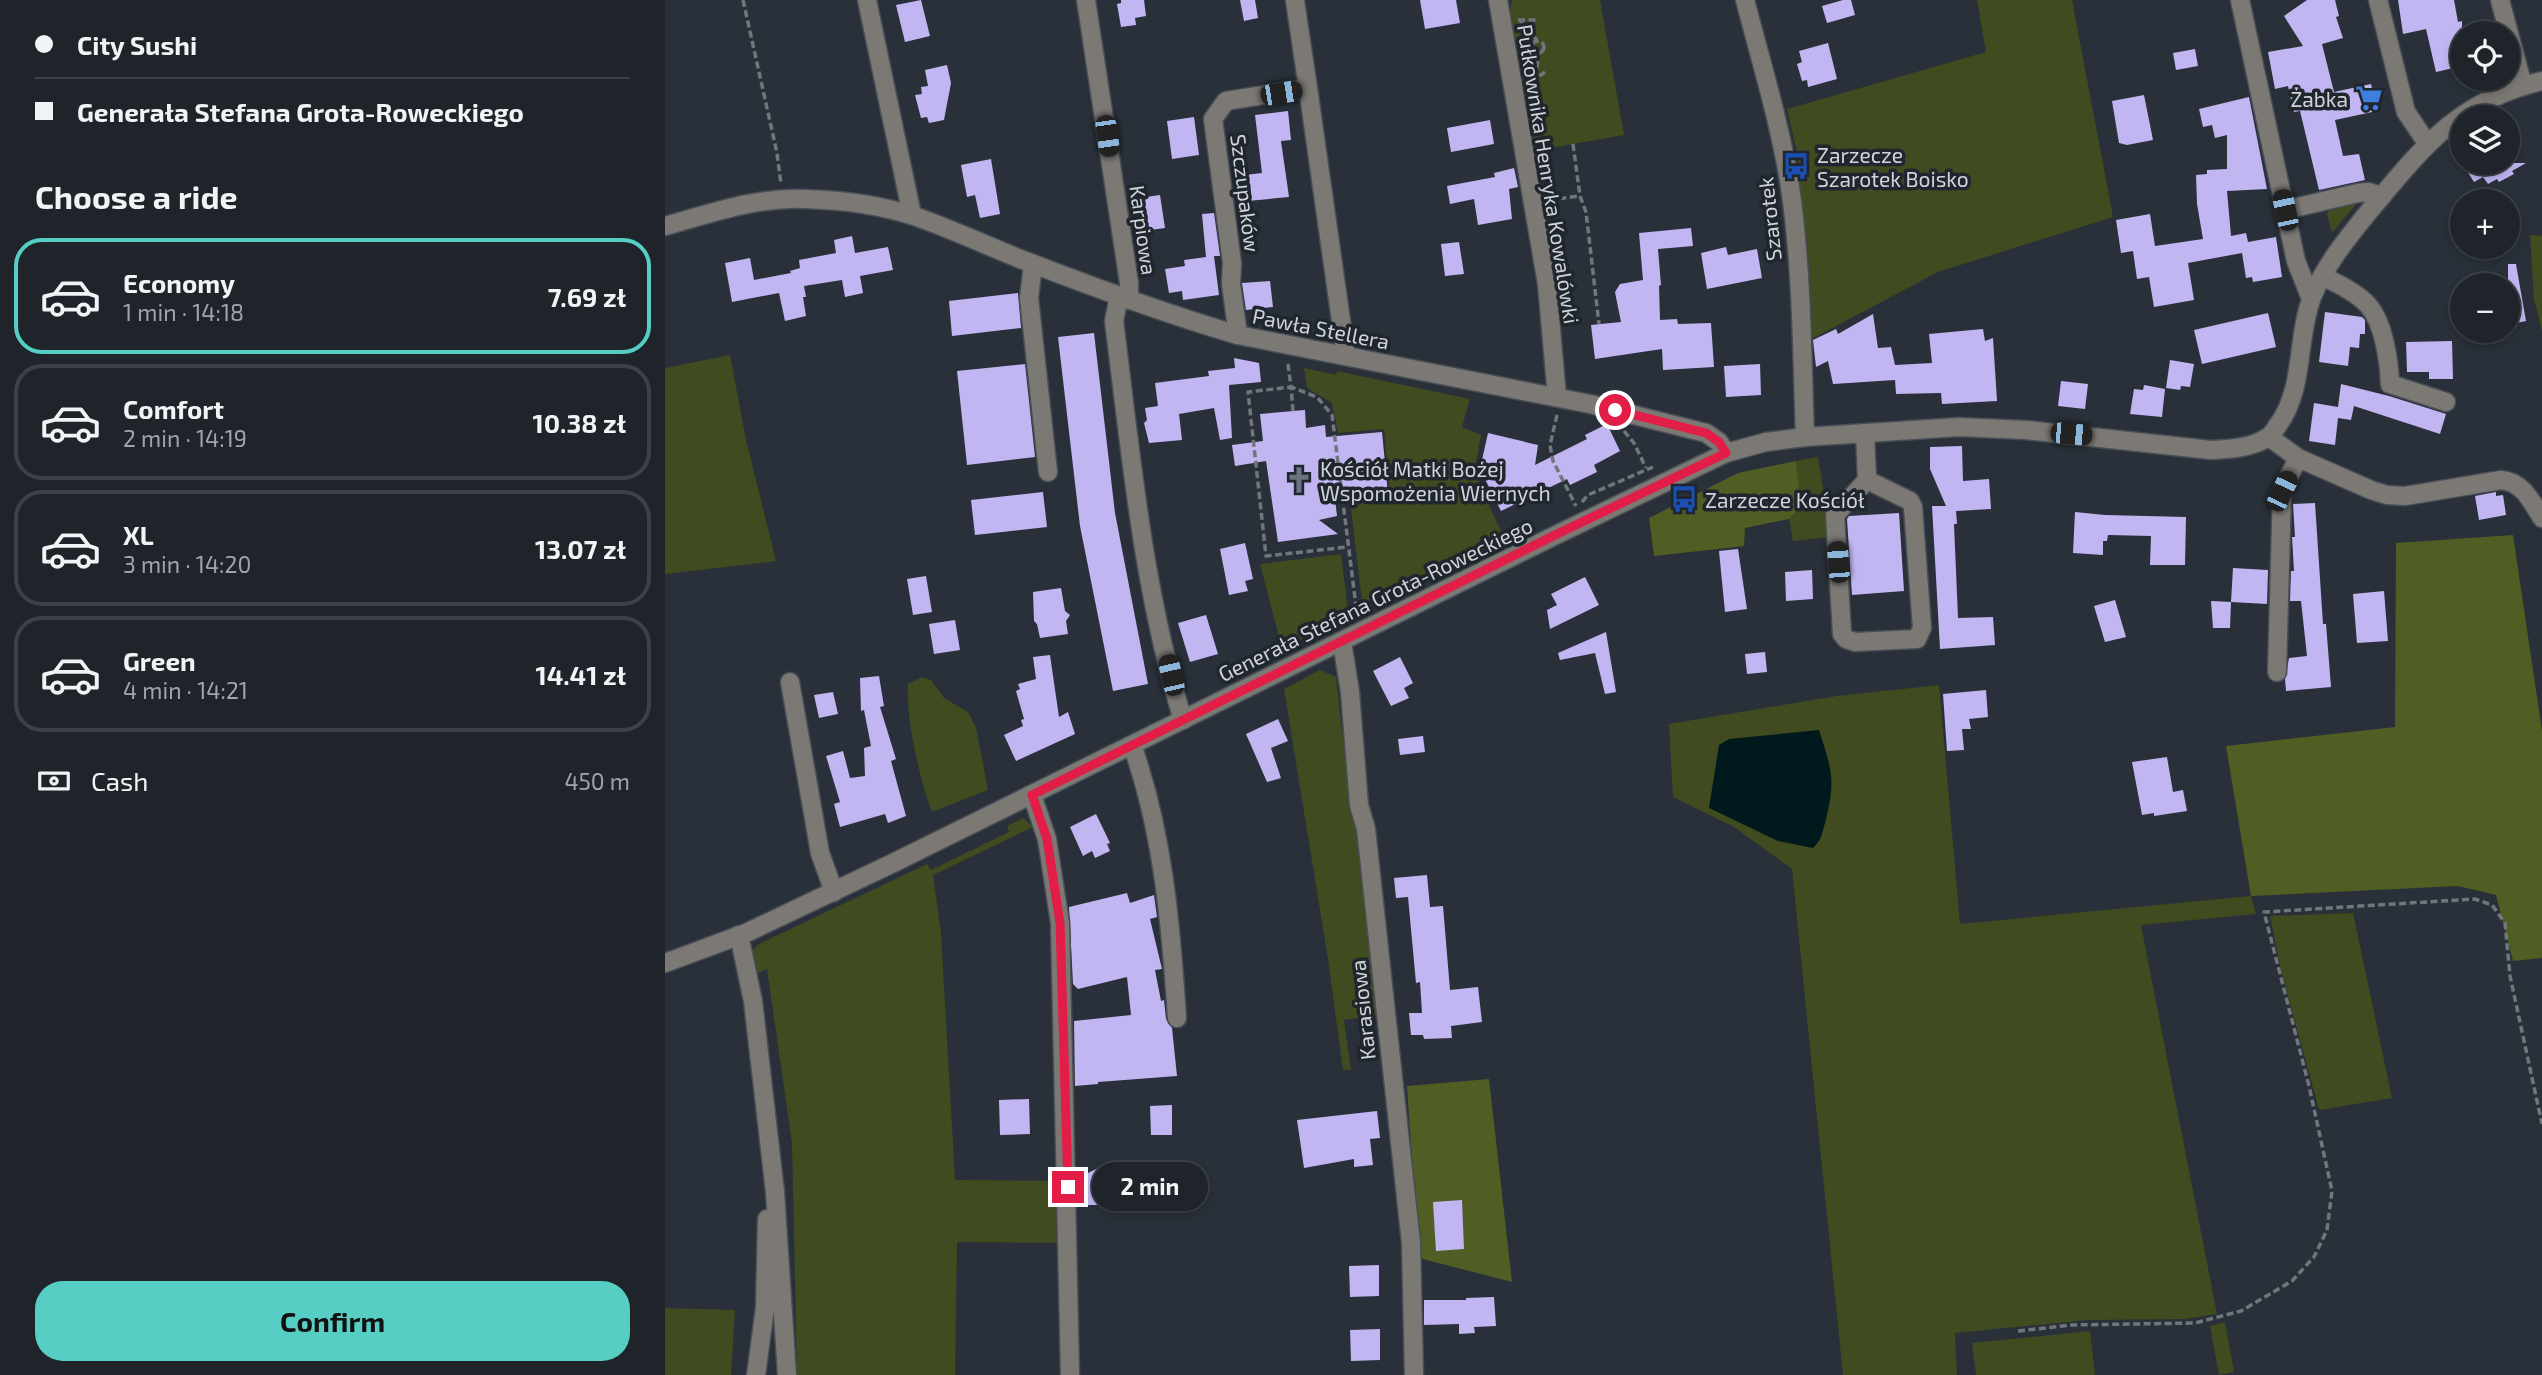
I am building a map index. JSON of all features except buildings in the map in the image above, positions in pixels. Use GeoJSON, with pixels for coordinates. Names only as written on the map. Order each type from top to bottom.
{"type":"FeatureCollection","features":[{"type":"Feature","properties":{"kind":"street"},"geometry":{"type":"LineString","coordinates":[[867,0],[912,215]]}},
{"type":"Feature","properties":{"kind":"street","name":"Karpiowa"},"geometry":{"type":"LineString","coordinates":[[1086,0],[1129,283],[1114,321],[1136,500],[1153,599],[1183,720]]}},
{"type":"Feature","properties":{"kind":"street","name":"Pułkownika Henryka Kowalówki"},"geometry":{"type":"LineString","coordinates":[[1498,0],[1547,284],[1558,403]]}},
{"type":"Feature","properties":{"kind":"street","name":"Szarotek"},"geometry":{"type":"LineString","coordinates":[[1745,0],[1775,111],[1790,190],[1797,261],[1805,437]]}},
{"type":"Feature","properties":{"kind":"street"},"geometry":{"type":"LineString","coordinates":[[2240,0],[2296,261],[2311,299]]}},
{"type":"Feature","properties":{"kind":"street"},"geometry":{"type":"LineString","coordinates":[[2378,0],[2406,112],[2427,143]]}},
{"type":"Feature","properties":{"kind":"street"},"geometry":{"type":"LineString","coordinates":[[2500,0],[2523,86]]}},
{"type":"Feature","properties":{"kind":"street"},"geometry":{"type":"LineString","coordinates":[[1295,1],[1346,356]]}},
{"type":"Feature","properties":{"kind":"street"},"geometry":{"type":"LineString","coordinates":[[2542,81],[2523,86],[2472,108],[2427,143],[2339,250],[2311,299],[2293,396],[2287,412],[2269,437],[2298,458],[2387,495],[2405,496],[2501,480],[2511,481],[2523,489],[2542,518]]}},
{"type":"Feature","properties":{"kind":"street","name":"Szczupaków"},"geometry":{"type":"LineString","coordinates":[[1238,335],[1231,284],[1232,263],[1213,119],[1226,102],[1308,88]]}},
{"type":"Feature","properties":{"kind":"street"},"geometry":{"type":"LineString","coordinates":[[2285,210],[2358,193],[2368,192],[2382,196]]}},
{"type":"Feature","properties":{"kind":"street","name":"Pawła Stellera"},"geometry":{"type":"LineString","coordinates":[[665,226],[757,201],[803,199],[852,203],[912,215],[1124,298],[1238,335],[1706,433],[1719,442],[1726,453]]}},
{"type":"Feature","properties":{"kind":"street"},"geometry":{"type":"LineString","coordinates":[[1033,264],[1029,298],[1048,472]]}},
{"type":"Feature","properties":{"kind":"street"},"geometry":{"type":"LineString","coordinates":[[2322,276],[2350,291],[2369,306],[2389,360],[2390,384],[2446,402]]}},
{"type":"Feature","properties":{"kind":"street","name":"Generała Stefana Grota-Roweckiego"},"geometry":{"type":"LineString","coordinates":[[665,963],[739,935],[834,892],[1726,453],[1766,442],[1805,437],[1959,427],[2026,430],[2211,450],[2234,449],[2269,437]]}},
{"type":"Feature","properties":{"kind":"street"},"geometry":{"type":"LineString","coordinates":[[1865,433],[1867,481],[1835,515],[1842,634],[1846,639],[1855,642],[1917,639],[1922,628],[1913,507],[1910,501],[1867,481]]}},
{"type":"Feature","properties":{"kind":"street"},"geometry":{"type":"LineString","coordinates":[[2277,672],[2282,491],[2298,458]]}},
{"type":"Feature","properties":{"kind":"street","name":"Karasiowa"},"geometry":{"type":"LineString","coordinates":[[1342,642],[1350,692],[1359,805],[1366,829],[1411,1243],[1414,1375]]}},
{"type":"Feature","properties":{"kind":"street"},"geometry":{"type":"LineString","coordinates":[[790,682],[820,853],[834,892]]}},
{"type":"Feature","properties":{"kind":"street"},"geometry":{"type":"LineString","coordinates":[[1132,745],[1141,771],[1163,870],[1177,1018]]}},
{"type":"Feature","properties":{"kind":"street"},"geometry":{"type":"LineString","coordinates":[[1032,795],[1047,839],[1060,923],[1068,1187],[1070,1375]]}},
{"type":"Feature","properties":{"kind":"street"},"geometry":{"type":"LineString","coordinates":[[739,935],[753,1002],[776,1205],[787,1375]]}},
{"type":"Feature","properties":{"kind":"street"},"geometry":{"type":"LineString","coordinates":[[756,1375],[765,1308],[768,1142]]}},
{"type":"Feature","properties":{"kind":"path"},"geometry":{"type":"LineString","coordinates":[[743,0],[777,153],[783,200]]}},
{"type":"Feature","properties":{"kind":"path"},"geometry":{"type":"LineString","coordinates":[[1516,20],[1538,20]]}},
{"type":"Feature","properties":{"kind":"path"},"geometry":{"type":"LineString","coordinates":[[1532,75],[1535,79],[1545,72]]}},
{"type":"Feature","properties":{"kind":"path"},"geometry":{"type":"LineString","coordinates":[[1573,144],[1580,196],[1586,212],[1599,324]]}},
{"type":"Feature","properties":{"kind":"path"},"geometry":{"type":"LineString","coordinates":[[1533,202],[1580,196]]}},
{"type":"Feature","properties":{"kind":"path"},"geometry":{"type":"LineString","coordinates":[[1286,344],[1293,411]]}},
{"type":"Feature","properties":{"kind":"path"},"geometry":{"type":"LineString","coordinates":[[1348,547],[1266,556],[1248,392],[1291,387],[1317,397],[1332,415],[1357,620]]}},
{"type":"Feature","properties":{"kind":"path"},"geometry":{"type":"LineString","coordinates":[[1558,403],[1551,445],[1553,461],[1576,507]]}},
{"type":"Feature","properties":{"kind":"path"},"geometry":{"type":"LineString","coordinates":[[2018,1331],[2072,1325],[2195,1323],[2241,1311],[2292,1281],[2314,1257],[2327,1230],[2332,1191],[2309,1086],[2264,912],[2475,899],[2493,905],[2505,923],[2510,976],[2542,1124]]}},
{"type":"Feature","properties":{"kind":"green space"},"geometry":{"type":"Polygon","coordinates":[[[1512,0],[1600,0],[1624,135],[1533,151],[1510,12],[1512,0]]]}},
{"type":"Feature","properties":{"kind":"green space"},"geometry":{"type":"Polygon","coordinates":[[[1977,0],[2072,0],[2113,217],[1938,272],[1806,342],[1798,157],[1787,109],[1986,52],[1977,0]]]}},
{"type":"Feature","properties":{"kind":"green space"},"geometry":{"type":"Polygon","coordinates":[[[2358,202],[2332,233],[2327,214],[2331,206],[2358,202]]]}},
{"type":"Feature","properties":{"kind":"green space"},"geometry":{"type":"Polygon","coordinates":[[[2530,235],[2542,236],[2542,331],[2534,299],[2530,235]]]}},
{"type":"Feature","properties":{"kind":"green space"},"geometry":{"type":"Polygon","coordinates":[[[730,355],[746,440],[776,561],[665,574],[665,368],[730,355]]]}},
{"type":"Feature","properties":{"kind":"green space"},"geometry":{"type":"Polygon","coordinates":[[[1304,368],[1336,375],[1337,371],[1470,399],[1462,427],[1481,435],[1476,463],[1481,488],[1506,542],[1363,610],[1350,500],[1390,497],[1384,429],[1338,433],[1332,403],[1307,388],[1304,368]]]}},
{"type":"Feature","properties":{"kind":"green space"},"geometry":{"type":"Polygon","coordinates":[[[1818,457],[1831,537],[1793,541],[1789,519],[1800,507],[1796,461],[1818,457]]]}},
{"type":"Feature","properties":{"kind":"green space"},"geometry":{"type":"Polygon","coordinates":[[[1796,461],[1801,507],[1789,519],[1745,528],[1744,546],[1654,556],[1649,518],[1738,473],[1796,461]]]}},
{"type":"Feature","properties":{"kind":"green space"},"geometry":{"type":"Polygon","coordinates":[[[2513,535],[2542,731],[2542,958],[2513,961],[2496,895],[2458,886],[2251,896],[2226,746],[2395,727],[2396,543],[2513,535]]]}},
{"type":"Feature","properties":{"kind":"green space"},"geometry":{"type":"Polygon","coordinates":[[[1341,554],[1349,618],[1282,648],[1260,564],[1341,554]]]}},
{"type":"Feature","properties":{"kind":"green space"},"geometry":{"type":"Polygon","coordinates":[[[1320,670],[1336,677],[1352,819],[1360,826],[1378,1015],[1344,1020],[1351,1070],[1343,1070],[1328,959],[1284,689],[1320,670]]]}},
{"type":"Feature","properties":{"kind":"green space"},"geometry":{"type":"Polygon","coordinates":[[[922,677],[931,680],[944,698],[968,712],[976,728],[988,790],[932,812],[918,766],[909,714],[908,684],[922,677]]]}},
{"type":"Feature","properties":{"kind":"green space"},"geometry":{"type":"Polygon","coordinates":[[[1939,685],[1960,924],[2251,896],[2256,914],[2141,925],[2217,1314],[2185,1319],[2089,1320],[1955,1333],[1957,1375],[1843,1375],[1792,869],[1734,827],[1673,797],[1669,724],[1837,696],[1939,685]]]}},
{"type":"Feature","properties":{"kind":"green space"},"geometry":{"type":"Polygon","coordinates":[[[1023,818],[1033,827],[933,875],[941,933],[955,1180],[1062,1181],[1063,1243],[957,1242],[955,1375],[797,1375],[792,1143],[767,969],[755,974],[752,951],[757,945],[927,864],[931,870],[1009,832],[1007,826],[1023,818]]]}},
{"type":"Feature","properties":{"kind":"green space"},"geometry":{"type":"Polygon","coordinates":[[[2353,913],[2392,1098],[2319,1110],[2281,970],[2270,916],[2353,913]]]}},
{"type":"Feature","properties":{"kind":"green space"},"geometry":{"type":"Polygon","coordinates":[[[1489,1079],[1512,1282],[1419,1258],[1407,1086],[1489,1079]]]}},
{"type":"Feature","properties":{"kind":"green space"},"geometry":{"type":"Polygon","coordinates":[[[665,1308],[735,1310],[731,1375],[665,1375],[665,1308]]]}},
{"type":"Feature","properties":{"kind":"green space"},"geometry":{"type":"Polygon","coordinates":[[[2225,1322],[2234,1372],[2219,1375],[2210,1326],[2225,1322]]]}},
{"type":"Feature","properties":{"kind":"green space"},"geometry":{"type":"Polygon","coordinates":[[[2090,1331],[2095,1375],[1976,1375],[1972,1343],[2090,1331]]]}},
{"type":"Feature","properties":{"kind":"shaded area"},"geometry":{"type":"Polygon","coordinates":[[[1819,730],[1830,766],[1831,785],[1823,830],[1820,840],[1813,848],[1778,841],[1709,808],[1719,745],[1729,739],[1819,730]]]}},
{"type":"Feature","properties":{"kind":"place","name":"Żabka"},"geometry":{"type":"Point","coordinates":[2369,98]}},
{"type":"Feature","properties":{"kind":"place","name":"Zarzecze Szarotek Boisko"},"geometry":{"type":"Point","coordinates":[1796,166]}},
{"type":"Feature","properties":{"kind":"place","name":"Kościół Matki Bożej Wspomożenia Wiernych"},"geometry":{"type":"Point","coordinates":[1299,480]}},
{"type":"Feature","properties":{"kind":"place","name":"Zarzecze Kościół"},"geometry":{"type":"Point","coordinates":[1684,499]}},
{"type":"Feature","properties":{"kind":"route"},"geometry":{"type":"LineString","coordinates":[[1068,1187],[1060,923],[1047,839],[1032,795],[1726,453],[1719,442],[1706,433],[1615,410]]}}]}
